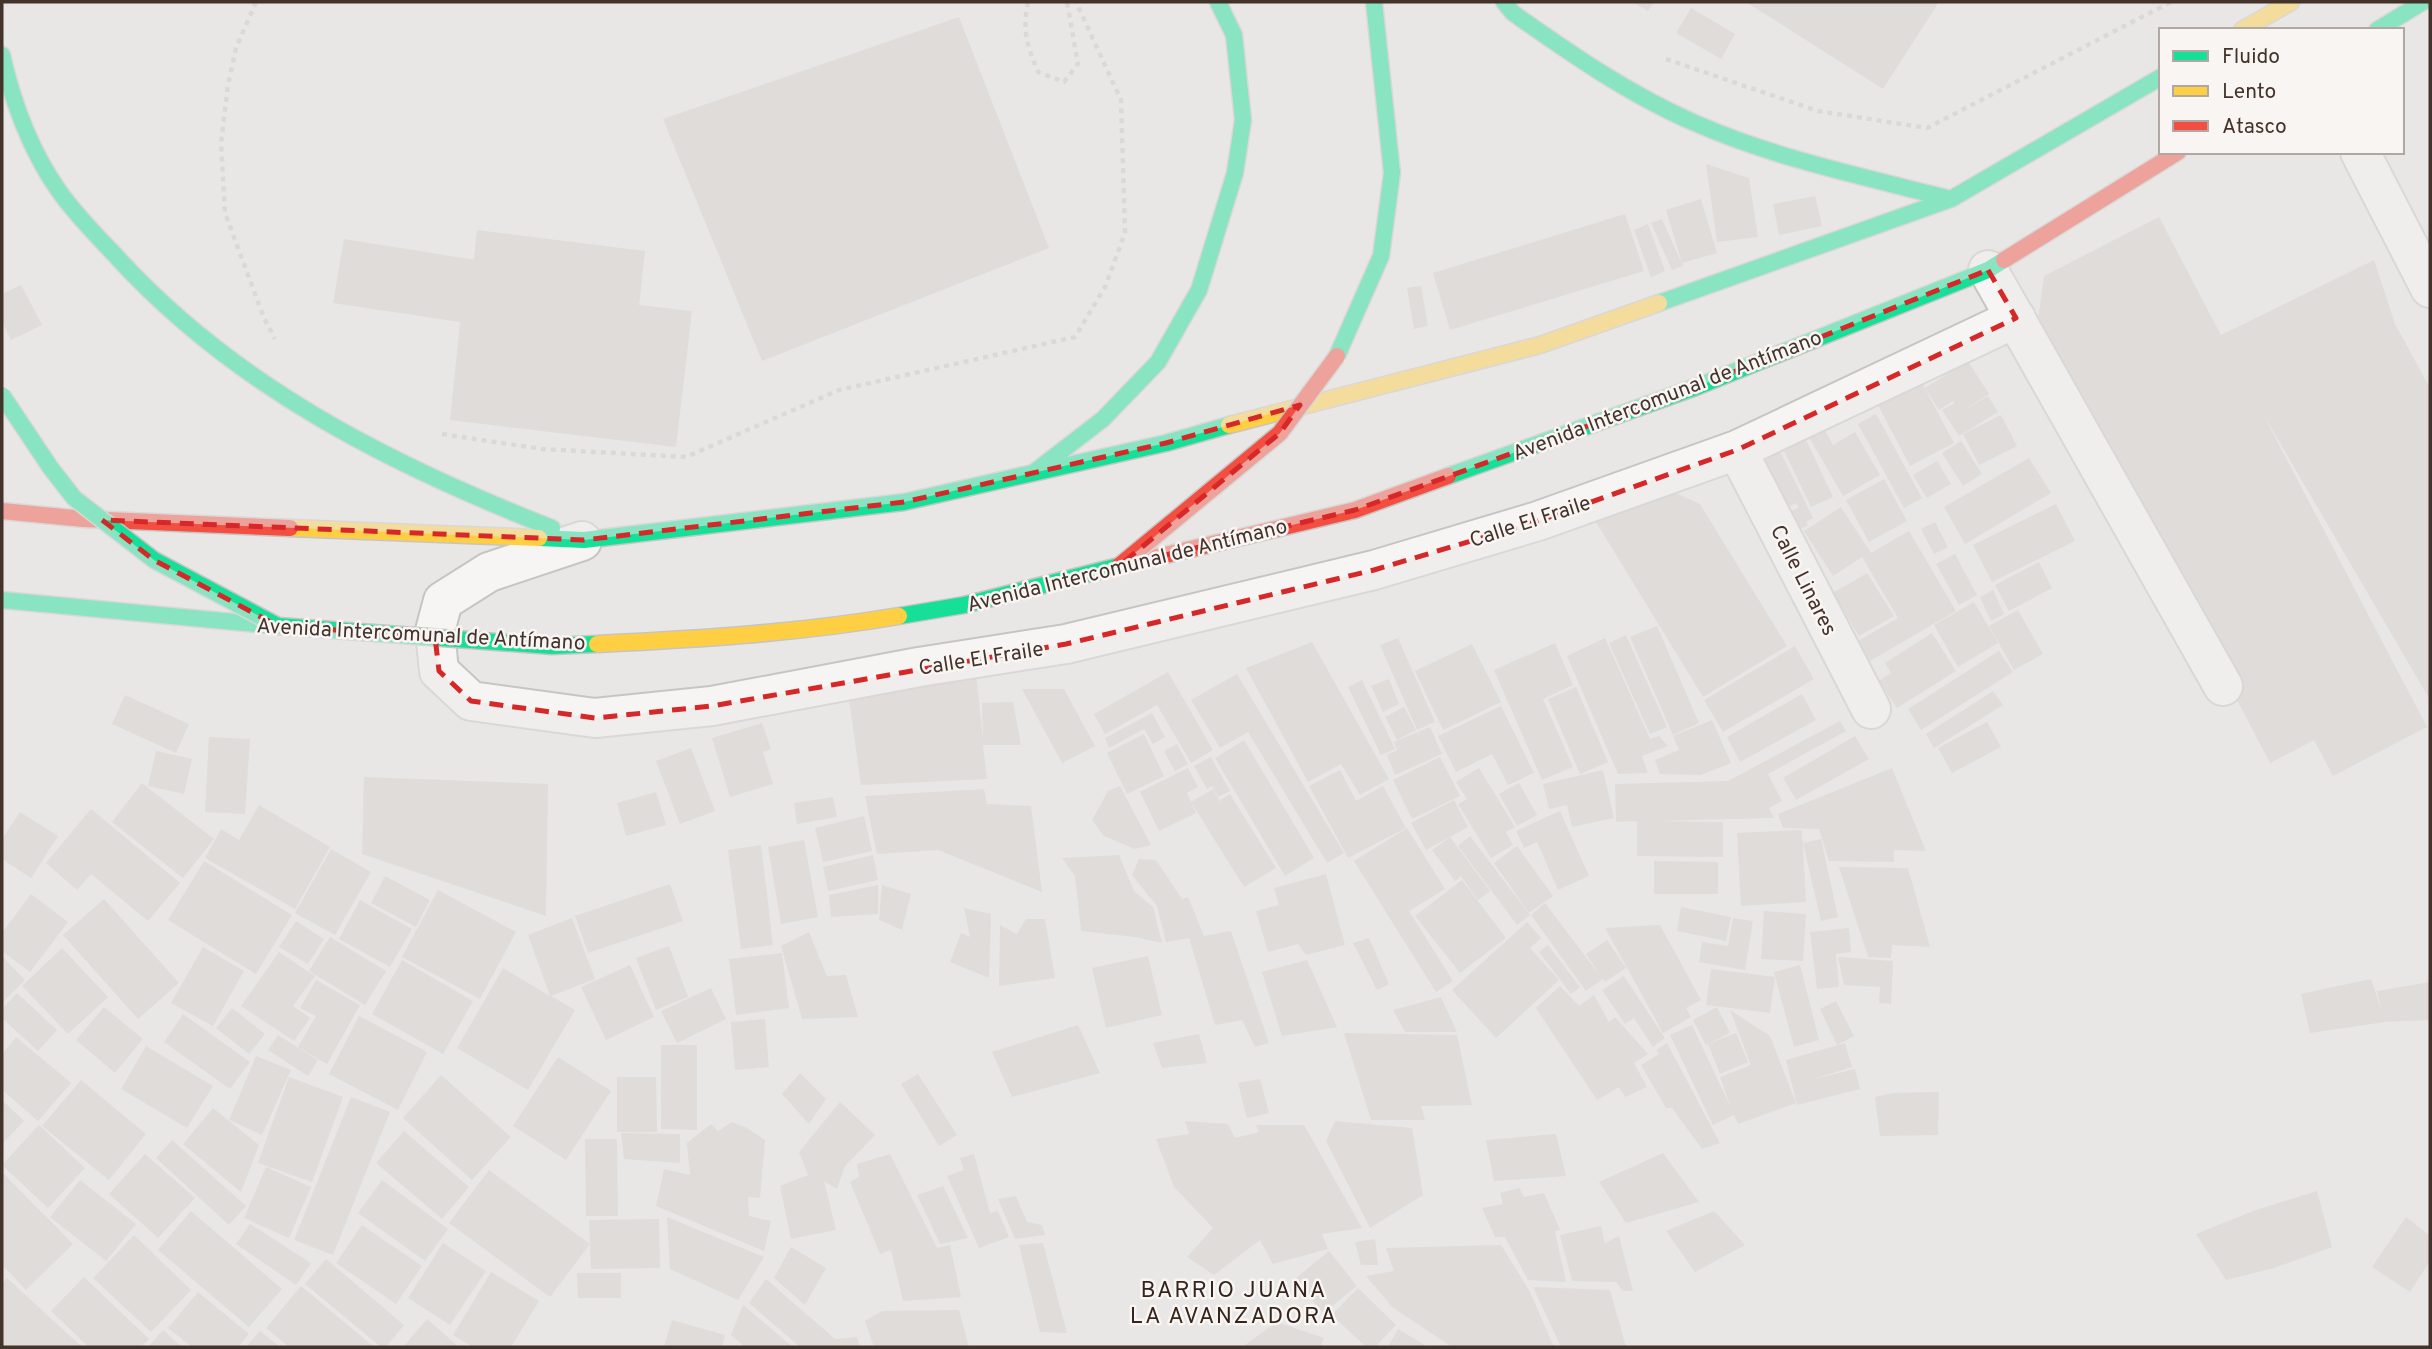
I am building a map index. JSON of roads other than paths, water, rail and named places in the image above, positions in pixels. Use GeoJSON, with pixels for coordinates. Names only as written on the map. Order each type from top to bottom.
{"type":"FeatureCollection","features":[{"type":"Feature","properties":{"kind":"main road"},"geometry":{"type":"LineString","coordinates":[[1033,473],[1103,419],[1158,362],[1199,290],[1235,173],[1242,120],[1234,35],[1218,2]]}},
{"type":"Feature","properties":{"kind":"main road"},"geometry":{"type":"LineString","coordinates":[[1119,566],[1280,433],[1337,355],[1381,256],[1392,173],[1374,2]]}},
{"type":"Feature","properties":{"kind":"main road"},"geometry":{"type":"LineString","coordinates":[[1504,2],[1513,13],[1590,67],[1655,104],[1724,135],[1951,199]]}},
{"type":"Feature","properties":{"kind":"main road"},"geometry":{"type":"LineString","coordinates":[[2246,28],[2291,2]]}},
{"type":"Feature","properties":{"kind":"main road"},"geometry":{"type":"LineString","coordinates":[[2380,28],[2423,2]]}},
{"type":"Feature","properties":{"kind":"main road"},"geometry":{"type":"LineString","coordinates":[[2,55],[15,105],[55,185],[114,257],[180,321],[256,379],[357,442],[435,482],[584,540]]}},
{"type":"Feature","properties":{"kind":"main road"},"geometry":{"type":"LineString","coordinates":[[2,511],[97,519],[584,540],[904,502],[1166,443],[1282,410],[1541,345],[1951,199],[2159,78]]}},
{"type":"Feature","properties":{"kind":"main road","name":"Avenida Intercomunal de Antímano"},"geometry":{"type":"LineString","coordinates":[[2,600],[278,626],[552,646],[709,639],[833,627],[964,606],[1355,510],[1696,387],[1988,270],[2175,154]]}},
{"type":"Feature","properties":{"kind":"main road"},"geometry":{"type":"LineString","coordinates":[[2,395],[74,498],[154,560],[278,626]]}},
{"type":"Feature","properties":{"kind":"street"},"geometry":{"type":"LineString","coordinates":[[2361,154],[2430,288]]}},
{"type":"Feature","properties":{"kind":"street"},"geometry":{"type":"LineString","coordinates":[[1988,270],[2223,687]]}},
{"type":"Feature","properties":{"kind":"street","name":"Calle El Fraile"},"geometry":{"type":"LineString","coordinates":[[584,540],[489,572],[443,601],[435,631],[439,671],[471,701],[595,718],[712,706],[919,667],[1066,645],[1374,570],[1538,521],[1737,450],[2016,318]]}},
{"type":"Feature","properties":{"kind":"street","name":"Calle Linares"},"geometry":{"type":"LineString","coordinates":[[1737,450],[1871,709]]}},
{"type":"Feature","properties":{"kind":"district","name":"BARRIO JUANA LA AVANZADORA"},"geometry":{"type":"Point","coordinates":[1234,1302]}}]}
